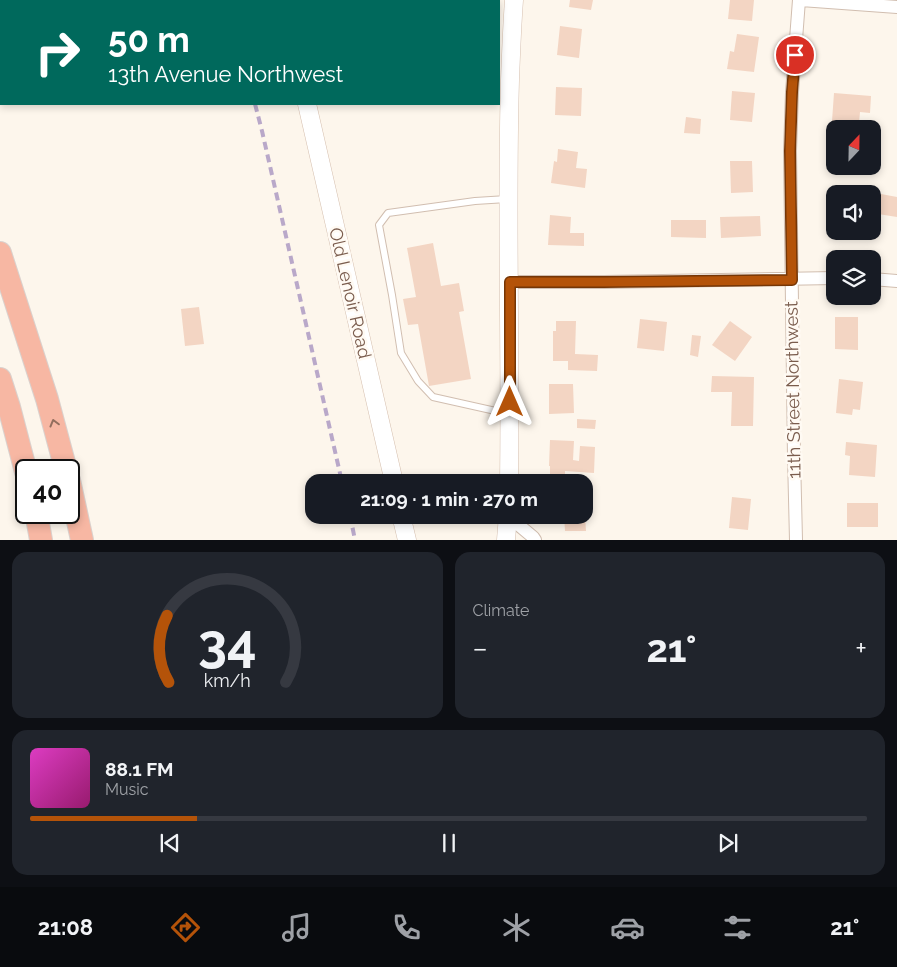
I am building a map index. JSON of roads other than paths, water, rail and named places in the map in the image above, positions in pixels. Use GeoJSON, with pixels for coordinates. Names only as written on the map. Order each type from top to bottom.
{"type":"FeatureCollection","features":[{"type":"Feature","properties":{"kind":"highway"},"geometry":{"type":"LineString","coordinates":[[0,253],[47,399],[63,459]]}},
{"type":"Feature","properties":{"kind":"highway"},"geometry":{"type":"LineString","coordinates":[[0,379],[23,459]]}},
{"type":"Feature","properties":{"kind":"highway"},"geometry":{"type":"LineString","coordinates":[[39,524],[42,540]]}},
{"type":"Feature","properties":{"kind":"highway"},"geometry":{"type":"LineString","coordinates":[[79,524],[82,540]]}},
{"type":"Feature","properties":{"kind":"street"},"geometry":{"type":"LineString","coordinates":[[509,474],[510,282],[508,199],[510,79],[514,0]]}},
{"type":"Feature","properties":{"kind":"street"},"geometry":{"type":"LineString","coordinates":[[800,0],[897,7]]}},
{"type":"Feature","properties":{"kind":"street","name":"11th Street Northwest"},"geometry":{"type":"LineString","coordinates":[[796,540],[790,151],[792,92],[800,0]]}},
{"type":"Feature","properties":{"kind":"street","name":"Old Lenoir Road"},"geometry":{"type":"LineString","coordinates":[[307,105],[392,474]]}},
{"type":"Feature","properties":{"kind":"street"},"geometry":{"type":"LineString","coordinates":[[510,282],[792,280],[826,278]]}},
{"type":"Feature","properties":{"kind":"street"},"geometry":{"type":"LineString","coordinates":[[881,280],[897,281]]}},
{"type":"Feature","properties":{"kind":"street"},"geometry":{"type":"LineString","coordinates":[[403,524],[407,540]]}},
{"type":"Feature","properties":{"kind":"street"},"geometry":{"type":"LineString","coordinates":[[506,540],[507,524]]}},
{"type":"Feature","properties":{"kind":"street"},"geometry":{"type":"LineString","coordinates":[[519,524],[535,540]]}},
{"type":"Feature","properties":{"kind":"lane"},"geometry":{"type":"LineString","coordinates":[[508,199],[475,201],[388,213],[379,225],[401,353],[418,381],[433,398],[510,414]]}},
{"type":"Feature","properties":{"kind":"railway"},"geometry":{"type":"LineString","coordinates":[[255,105],[340,474]]}},
{"type":"Feature","properties":{"kind":"railway"},"geometry":{"type":"LineString","coordinates":[[352,524],[355,540]]}}]}
